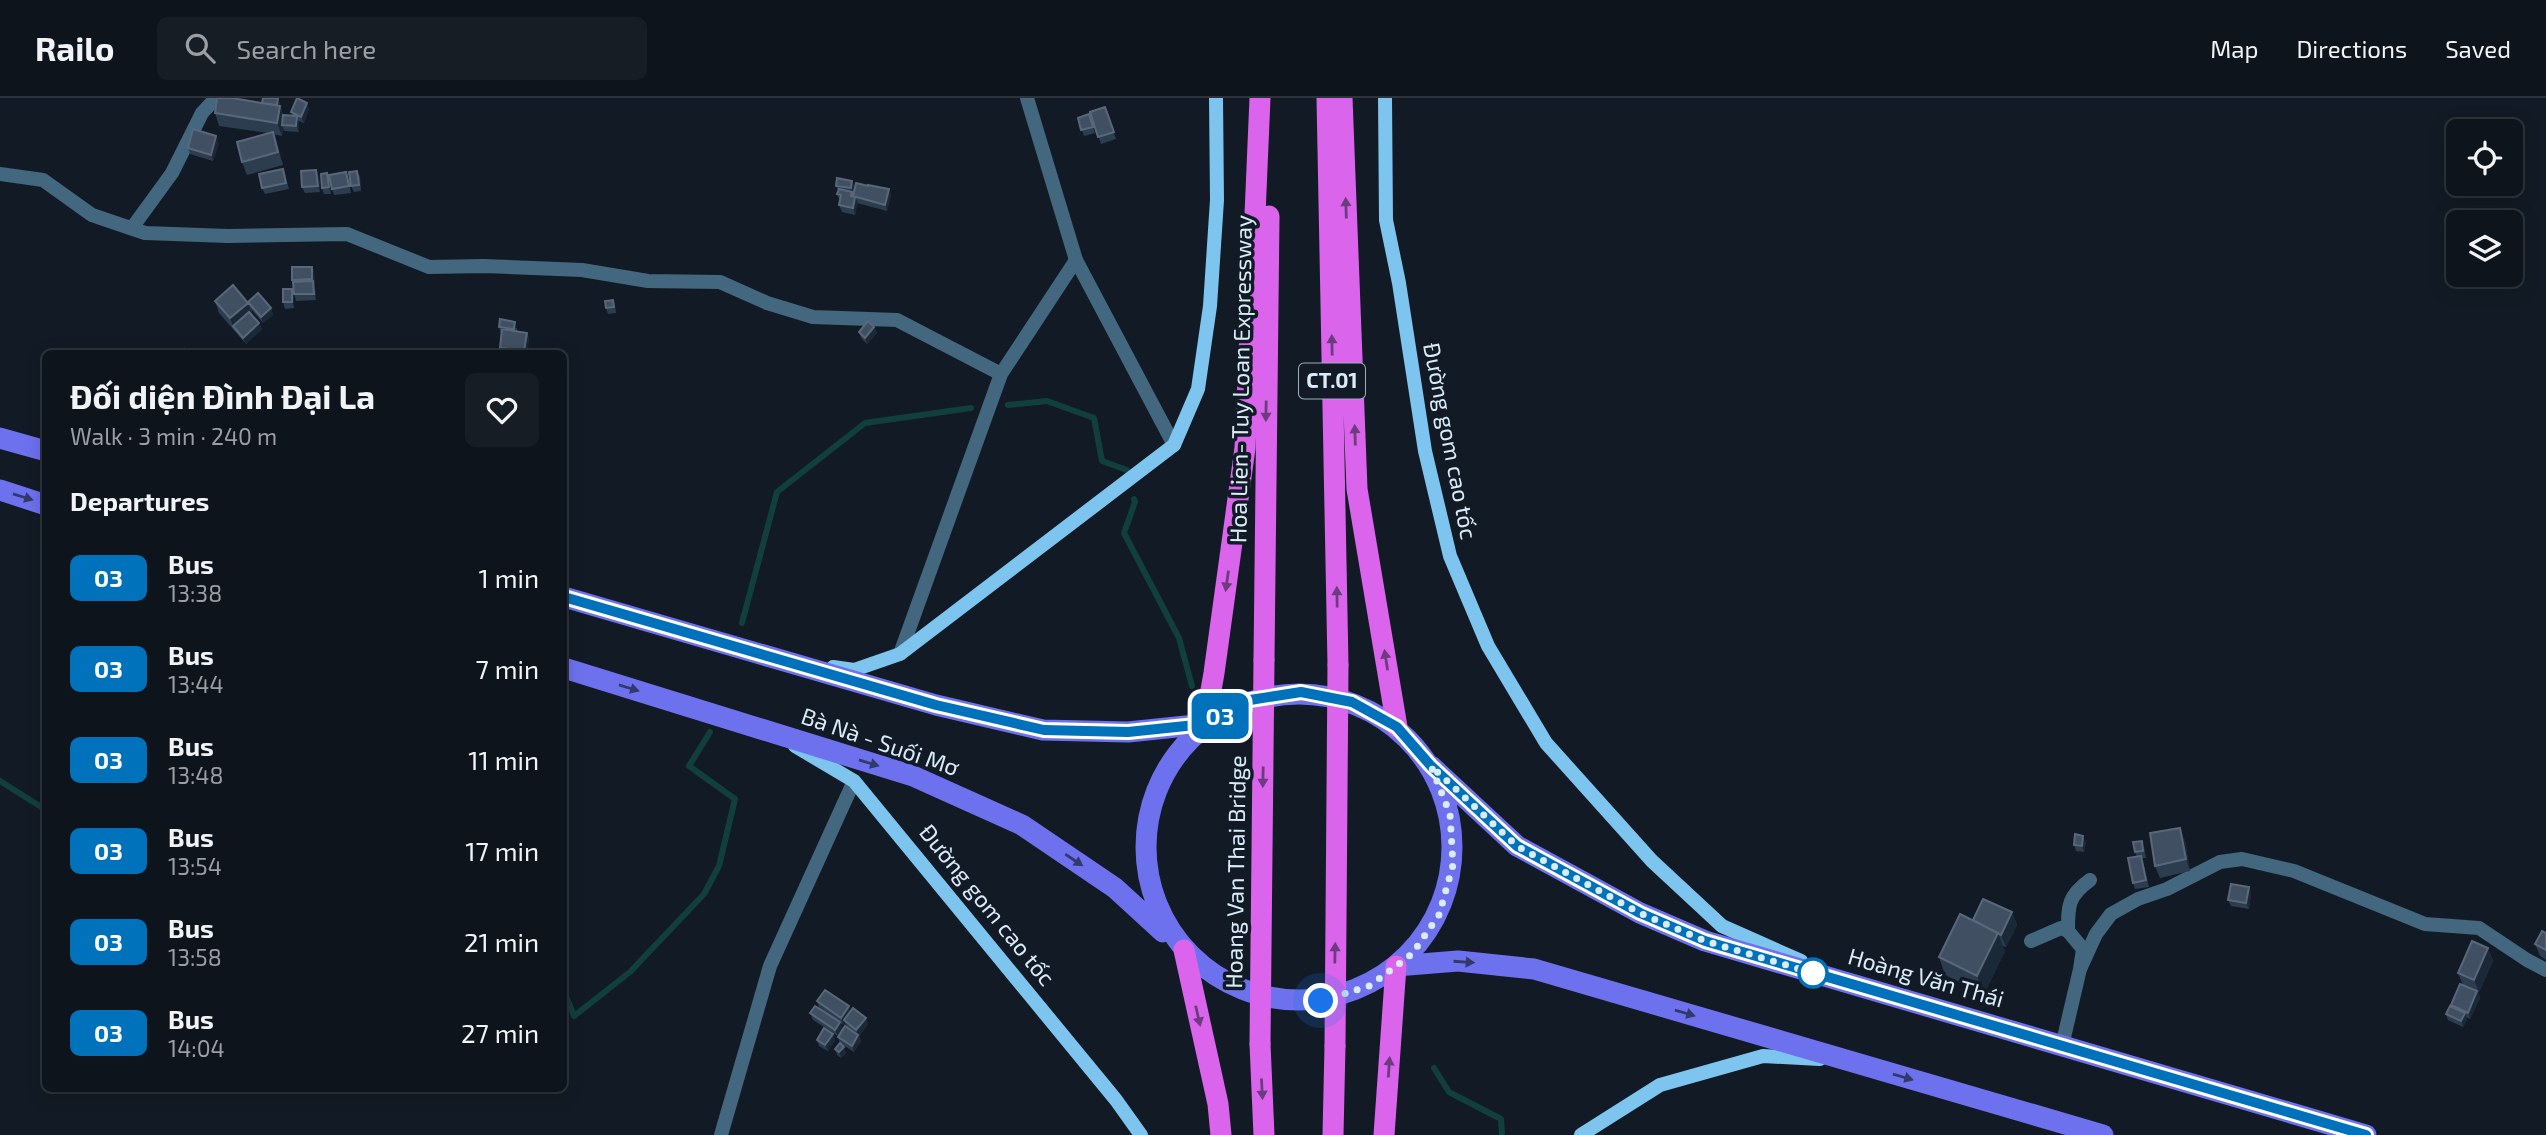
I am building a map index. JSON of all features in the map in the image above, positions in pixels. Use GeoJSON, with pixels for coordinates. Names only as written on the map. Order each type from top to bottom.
{"type":"FeatureCollection","features":[{"type":"Feature","properties":{"kind":"highway"},"geometry":{"type":"LineString","coordinates":[[1205,724],[1245,448],[1260,98]]}},
{"type":"Feature","properties":{"kind":"highway","name":"Hoa Lien- Tuy Loan Expressway"},"geometry":{"type":"LineString","coordinates":[[1264,660],[1270,98]]}},
{"type":"Feature","properties":{"kind":"highway","name":"CT.01"},"geometry":{"type":"LineString","coordinates":[[1327,98],[1338,665],[1334,1135]]}},
{"type":"Feature","properties":{"kind":"highway"},"geometry":{"type":"LineString","coordinates":[[1342,98],[1357,489],[1397,727]]}},
{"type":"Feature","properties":{"kind":"highway","name":"Hoang Van Thai Bridge"},"geometry":{"type":"LineString","coordinates":[[1264,660],[1260,1044],[1264,1135]]}},
{"type":"Feature","properties":{"kind":"highway"},"geometry":{"type":"LineString","coordinates":[[1184,950],[1218,1104],[1221,1135]]}},
{"type":"Feature","properties":{"kind":"highway"},"geometry":{"type":"LineString","coordinates":[[1384,1135],[1396,966]]}},
{"type":"Feature","properties":{"kind":"main road"},"geometry":{"type":"LineString","coordinates":[[797,663],[854,670],[900,654],[1174,445],[1198,389],[1210,306],[1217,200],[1216,98]]}},
{"type":"Feature","properties":{"kind":"main road","name":"Đường gom cao tốc"},"geometry":{"type":"LineString","coordinates":[[1385,98],[1386,220],[1399,283],[1425,451],[1450,556],[1488,646],[1546,743],[1652,861],[1722,926],[1860,987]]}},
{"type":"Feature","properties":{"kind":"main road"},"geometry":{"type":"LineString","coordinates":[[0,438],[42,450]]}},
{"type":"Feature","properties":{"kind":"main road"},"geometry":{"type":"LineString","coordinates":[[0,490],[42,504]]}},
{"type":"Feature","properties":{"kind":"main road"},"geometry":{"type":"LineString","coordinates":[[567,598],[936,705],[1044,730],[1128,732],[1205,724]]}},
{"type":"Feature","properties":{"kind":"main road","name":"Bà Nà - Suối Mơ"},"geometry":{"type":"LineString","coordinates":[[567,669],[913,776],[1022,825],[1115,888],[1223,982],[1270,999],[1321,1001],[1369,986],[1412,954],[1439,915],[1453,865],[1450,814],[1431,766]]}},
{"type":"Feature","properties":{"kind":"main road"},"geometry":{"type":"LineString","coordinates":[[1184,950],[1157,907],[1145,857],[1149,807],[1170,761],[1205,724],[1250,700],[1301,692],[1352,702],[1397,727],[1431,766]]}},
{"type":"Feature","properties":{"kind":"main road","name":"Đường gom cao tốc"},"geometry":{"type":"LineString","coordinates":[[772,733],[854,781],[1100,1079],[1140,1135]]}},
{"type":"Feature","properties":{"kind":"main road","name":"Hoàng Văn Thái"},"geometry":{"type":"LineString","coordinates":[[1431,766],[1517,846],[1640,913],[1705,941],[2344,1132],[2366,1135]]}},
{"type":"Feature","properties":{"kind":"main road"},"geometry":{"type":"LineString","coordinates":[[1396,966],[1458,961],[1534,969],[2103,1135]]}},
{"type":"Feature","properties":{"kind":"main road"},"geometry":{"type":"LineString","coordinates":[[1581,1135],[1660,1084],[1763,1056],[1849,1061]]}},
{"type":"Feature","properties":{"kind":"street"},"geometry":{"type":"LineString","coordinates":[[132,228],[172,173],[202,113],[216,98]]}},
{"type":"Feature","properties":{"kind":"street"},"geometry":{"type":"LineString","coordinates":[[1027,98],[1076,260],[1174,445]]}},
{"type":"Feature","properties":{"kind":"street"},"geometry":{"type":"LineString","coordinates":[[0,174],[43,180],[92,215],[145,233],[229,236],[347,234],[429,267],[582,270],[648,281],[720,282],[767,303],[813,317],[897,320],[1001,374]]}},
{"type":"Feature","properties":{"kind":"street"},"geometry":{"type":"LineString","coordinates":[[900,654],[1001,374],[1076,260]]}},
{"type":"Feature","properties":{"kind":"street"},"geometry":{"type":"LineString","coordinates":[[721,1135],[770,966],[854,781]]}},
{"type":"Feature","properties":{"kind":"street"},"geometry":{"type":"LineString","coordinates":[[2080,969],[2096,934],[2111,914],[2220,862],[2242,859],[2294,871],[2425,924],[2479,928],[2546,971]]}},
{"type":"Feature","properties":{"kind":"street"},"geometry":{"type":"LineString","coordinates":[[2068,931],[2068,904],[2078,889],[2090,880]]}},
{"type":"Feature","properties":{"kind":"street"},"geometry":{"type":"LineString","coordinates":[[2031,941],[2061,928],[2068,931],[2082,949],[2062,1046]]}},
{"type":"Feature","properties":{"kind":"building"},"geometry":{"type":"Polygon","coordinates":[[[217,98],[280,106],[277,123],[215,113],[217,98]]]}},
{"type":"Feature","properties":{"kind":"building"},"geometry":{"type":"Polygon","coordinates":[[[263,98],[278,98],[277,105],[262,103],[263,98]]]}},
{"type":"Feature","properties":{"kind":"building"},"geometry":{"type":"Polygon","coordinates":[[[297,98],[307,103],[301,117],[291,112],[297,98]]]}},
{"type":"Feature","properties":{"kind":"building"},"geometry":{"type":"Polygon","coordinates":[[[1105,107],[1114,132],[1098,137],[1090,112],[1105,107]]]}},
{"type":"Feature","properties":{"kind":"building"},"geometry":{"type":"Polygon","coordinates":[[[1089,114],[1093,127],[1081,130],[1078,118],[1089,114]]]}},
{"type":"Feature","properties":{"kind":"building"},"geometry":{"type":"Polygon","coordinates":[[[283,115],[297,116],[296,126],[282,125],[283,115]]]}},
{"type":"Feature","properties":{"kind":"building"},"geometry":{"type":"Polygon","coordinates":[[[193,129],[216,136],[211,155],[188,148],[193,129]]]}},
{"type":"Feature","properties":{"kind":"building"},"geometry":{"type":"Polygon","coordinates":[[[273,132],[278,152],[242,162],[237,142],[273,132]]]}},
{"type":"Feature","properties":{"kind":"building"},"geometry":{"type":"Polygon","coordinates":[[[283,169],[286,183],[262,188],[259,174],[283,169]]]}},
{"type":"Feature","properties":{"kind":"building"},"geometry":{"type":"Polygon","coordinates":[[[316,170],[318,186],[302,187],[301,171],[316,170]]]}},
{"type":"Feature","properties":{"kind":"building"},"geometry":{"type":"Polygon","coordinates":[[[357,171],[359,185],[351,186],[349,172],[357,171]]]}},
{"type":"Feature","properties":{"kind":"building"},"geometry":{"type":"Polygon","coordinates":[[[346,172],[349,186],[332,189],[329,175],[346,172]]]}},
{"type":"Feature","properties":{"kind":"building"},"geometry":{"type":"Polygon","coordinates":[[[327,173],[329,187],[322,188],[321,174],[327,173]]]}},
{"type":"Feature","properties":{"kind":"building"},"geometry":{"type":"Polygon","coordinates":[[[837,178],[852,181],[851,188],[836,186],[837,178]]]}},
{"type":"Feature","properties":{"kind":"building"},"geometry":{"type":"Polygon","coordinates":[[[856,183],[889,189],[885,205],[853,196],[856,183]]]}},
{"type":"Feature","properties":{"kind":"building"},"geometry":{"type":"Polygon","coordinates":[[[839,189],[852,192],[851,196],[855,197],[853,208],[839,205],[839,189]]]}},
{"type":"Feature","properties":{"kind":"building"},"geometry":{"type":"Polygon","coordinates":[[[292,267],[312,267],[312,279],[292,280],[292,267]]]}},
{"type":"Feature","properties":{"kind":"building"},"geometry":{"type":"Polygon","coordinates":[[[313,281],[314,294],[294,294],[293,282],[313,281]]]}},
{"type":"Feature","properties":{"kind":"building"},"geometry":{"type":"Polygon","coordinates":[[[233,285],[248,303],[230,318],[215,301],[233,285]]]}},
{"type":"Feature","properties":{"kind":"building"},"geometry":{"type":"Polygon","coordinates":[[[283,289],[292,289],[292,302],[283,302],[283,289]]]}},
{"type":"Feature","properties":{"kind":"building"},"geometry":{"type":"Polygon","coordinates":[[[258,293],[271,308],[261,317],[248,302],[258,293]]]}},
{"type":"Feature","properties":{"kind":"building"},"geometry":{"type":"Polygon","coordinates":[[[613,300],[614,307],[606,308],[605,301],[613,300]]]}},
{"type":"Feature","properties":{"kind":"building"},"geometry":{"type":"Polygon","coordinates":[[[249,312],[259,323],[243,338],[233,326],[249,312]]]}},
{"type":"Feature","properties":{"kind":"building"},"geometry":{"type":"Polygon","coordinates":[[[500,319],[515,322],[514,329],[499,327],[500,319]]]}},
{"type":"Feature","properties":{"kind":"building"},"geometry":{"type":"Polygon","coordinates":[[[868,321],[874,327],[865,338],[859,332],[868,321]]]}},
{"type":"Feature","properties":{"kind":"building"},"geometry":{"type":"Polygon","coordinates":[[[502,329],[527,333],[524,350],[500,348],[502,329]]]}},
{"type":"Feature","properties":{"kind":"building"},"geometry":{"type":"Polygon","coordinates":[[[2180,828],[2186,859],[2155,866],[2150,833],[2180,828]]]}},
{"type":"Feature","properties":{"kind":"building"},"geometry":{"type":"Polygon","coordinates":[[[2075,834],[2083,836],[2082,846],[2074,845],[2075,834]]]}},
{"type":"Feature","properties":{"kind":"building"},"geometry":{"type":"Polygon","coordinates":[[[2142,841],[2143,851],[2135,852],[2133,842],[2142,841]]]}},
{"type":"Feature","properties":{"kind":"building"},"geometry":{"type":"Polygon","coordinates":[[[2141,856],[2146,880],[2133,883],[2128,858],[2141,856]]]}},
{"type":"Feature","properties":{"kind":"building"},"geometry":{"type":"Polygon","coordinates":[[[2231,884],[2249,887],[2246,903],[2228,900],[2231,884]]]}},
{"type":"Feature","properties":{"kind":"building"},"geometry":{"type":"Polygon","coordinates":[[[1983,899],[2012,912],[2001,935],[1973,920],[1983,899]]]}},
{"type":"Feature","properties":{"kind":"building"},"geometry":{"type":"Polygon","coordinates":[[[1960,914],[1998,933],[1977,976],[1939,957],[1960,914]]]}},
{"type":"Feature","properties":{"kind":"building"},"geometry":{"type":"Polygon","coordinates":[[[2542,931],[2546,933],[2546,950],[2535,944],[2542,931]]]}},
{"type":"Feature","properties":{"kind":"building"},"geometry":{"type":"Polygon","coordinates":[[[2472,941],[2488,948],[2474,980],[2458,973],[2472,941]]]}},
{"type":"Feature","properties":{"kind":"building"},"geometry":{"type":"Polygon","coordinates":[[[2460,984],[2477,991],[2468,1013],[2451,1005],[2460,984]]]}},
{"type":"Feature","properties":{"kind":"building"},"geometry":{"type":"Polygon","coordinates":[[[825,990],[849,1006],[841,1018],[817,1001],[825,990]]]}},
{"type":"Feature","properties":{"kind":"building"},"geometry":{"type":"Polygon","coordinates":[[[815,1006],[840,1022],[835,1030],[810,1013],[815,1006]]]}},
{"type":"Feature","properties":{"kind":"building"},"geometry":{"type":"Polygon","coordinates":[[[2450,1006],[2465,1013],[2461,1021],[2446,1014],[2450,1006]]]}},
{"type":"Feature","properties":{"kind":"building"},"geometry":{"type":"Polygon","coordinates":[[[853,1008],[866,1018],[856,1030],[844,1020],[853,1008]]]}},
{"type":"Feature","properties":{"kind":"building"},"geometry":{"type":"Polygon","coordinates":[[[845,1026],[858,1035],[852,1046],[838,1037],[845,1026]]]}},
{"type":"Feature","properties":{"kind":"building"},"geometry":{"type":"Polygon","coordinates":[[[824,1028],[833,1034],[825,1045],[817,1040],[824,1028]]]}},
{"type":"Feature","properties":{"kind":"building"},"geometry":{"type":"Polygon","coordinates":[[[840,1043],[844,1047],[839,1052],[835,1049],[840,1043]]]}},
{"type":"Feature","properties":{"kind":"waterway"},"geometry":{"type":"LineString","coordinates":[[1008,405],[1047,401],[1094,418],[1102,461],[1127,470]]}},
{"type":"Feature","properties":{"kind":"waterway"},"geometry":{"type":"LineString","coordinates":[[742,623],[777,492],[865,423],[971,408]]}},
{"type":"Feature","properties":{"kind":"waterway"},"geometry":{"type":"LineString","coordinates":[[1134,499],[1124,533],[1179,638],[1192,686]]}},
{"type":"Feature","properties":{"kind":"waterway"},"geometry":{"type":"LineString","coordinates":[[567,998],[574,1016],[630,972],[704,894],[719,866],[735,799],[689,766],[710,732]]}},
{"type":"Feature","properties":{"kind":"waterway"},"geometry":{"type":"LineString","coordinates":[[0,781],[42,807]]}},
{"type":"Feature","properties":{"kind":"waterway"},"geometry":{"type":"LineString","coordinates":[[1434,1068],[1449,1092],[1501,1119],[1502,1135]]}},
{"type":"Feature","properties":{"kind":"bus line","name":"03"},"geometry":{"type":"LineString","coordinates":[[567,598],[936,705],[1044,730],[1128,732],[1205,724],[1250,700],[1301,692],[1352,702],[1397,727],[1431,766],[1517,846],[1640,913],[1705,941],[2366,1135]]}},
{"type":"Feature","properties":{"kind":"route"},"geometry":{"type":"LineString","coordinates":[[1321,1001],[1369,986],[1383,976],[1412,954],[1439,915],[1453,865],[1450,814],[1431,766],[1517,846],[1640,913],[1705,941],[1813,973]]}}]}
